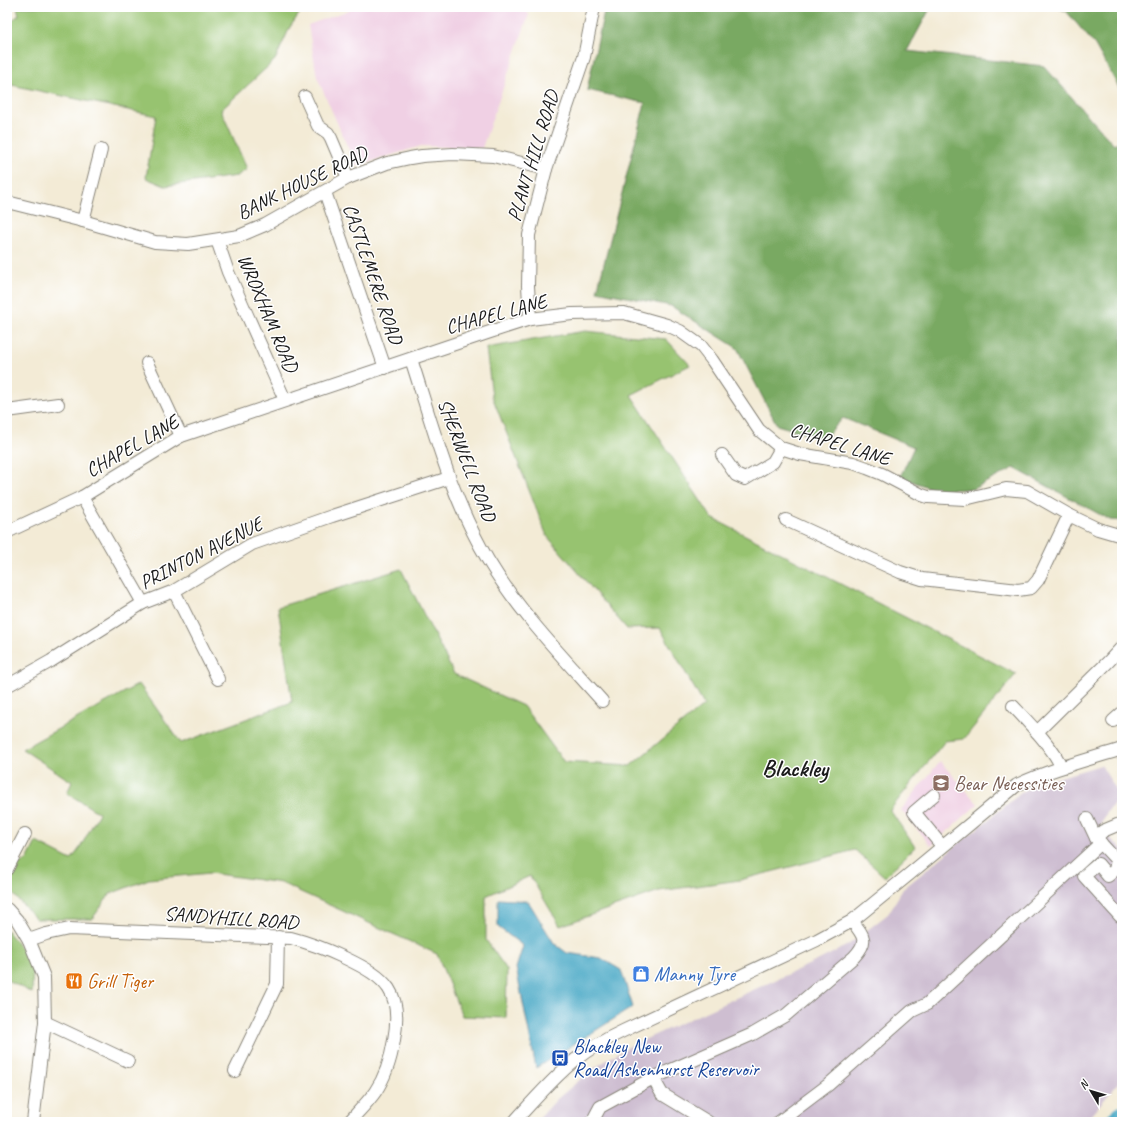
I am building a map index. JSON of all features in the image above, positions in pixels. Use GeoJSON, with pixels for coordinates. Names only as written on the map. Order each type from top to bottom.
{"type":"FeatureCollection","features":[{"type":"Feature","properties":{"kind":"street","name":"PLANT HILL ROAD"},"geometry":{"type":"LineString","coordinates":[[530,320],[528,286],[529,236],[546,169],[584,57],[594,7]]}},
{"type":"Feature","properties":{"kind":"street"},"geometry":{"type":"LineString","coordinates":[[305,97],[318,126],[328,133],[331,138],[348,178]]}},
{"type":"Feature","properties":{"kind":"street"},"geometry":{"type":"LineString","coordinates":[[83,221],[101,150]]}},
{"type":"Feature","properties":{"kind":"street","name":"BANK HOUSE ROAD"},"geometry":{"type":"LineString","coordinates":[[7,202],[83,221],[155,242],[188,244],[239,236],[265,225],[348,178],[387,163],[422,156],[453,154],[493,156],[546,169]]}},
{"type":"Feature","properties":{"kind":"street","name":"CASTLEMERE ROAD"},"geometry":{"type":"LineString","coordinates":[[325,192],[385,368]]}},
{"type":"Feature","properties":{"kind":"street","name":"WROXHAM ROAD"},"geometry":{"type":"LineString","coordinates":[[217,240],[228,272],[285,400]]}},
{"type":"Feature","properties":{"kind":"street","name":"CHAPEL LANE"},"geometry":{"type":"LineString","coordinates":[[7,532],[82,497],[181,436],[411,358],[530,320],[572,314],[624,313],[667,324],[701,346],[759,430],[781,448],[800,454],[853,463],[882,474],[917,493],[928,497],[965,499],[1006,489],[1027,491],[1069,515],[1098,529],[1122,536]]}},
{"type":"Feature","properties":{"kind":"street","name":"SHERWELL ROAD"},"geometry":{"type":"LineString","coordinates":[[411,358],[449,478],[466,518],[488,560],[517,603],[554,648],[602,701]]}},
{"type":"Feature","properties":{"kind":"street"},"geometry":{"type":"LineString","coordinates":[[147,363],[181,436]]}},
{"type":"Feature","properties":{"kind":"street"},"geometry":{"type":"LineString","coordinates":[[7,411],[58,404]]}},
{"type":"Feature","properties":{"kind":"street"},"geometry":{"type":"LineString","coordinates":[[722,455],[736,475],[745,479],[773,462],[781,448]]}},
{"type":"Feature","properties":{"kind":"street","name":"PRINTON AVENUE"},"geometry":{"type":"LineString","coordinates":[[7,686],[51,661],[144,603],[174,591],[252,544],[449,478]]}},
{"type":"Feature","properties":{"kind":"street"},"geometry":{"type":"LineString","coordinates":[[82,497],[144,603]]}},
{"type":"Feature","properties":{"kind":"street"},"geometry":{"type":"LineString","coordinates":[[786,520],[900,572],[922,579],[1018,590],[1031,588],[1038,580],[1069,515]]}},
{"type":"Feature","properties":{"kind":"street"},"geometry":{"type":"LineString","coordinates":[[174,591],[218,679]]}},
{"type":"Feature","properties":{"kind":"street"},"geometry":{"type":"LineString","coordinates":[[1037,732],[1122,647]]}},
{"type":"Feature","properties":{"kind":"street"},"geometry":{"type":"LineString","coordinates":[[1012,706],[1037,732],[1059,760],[1061,767]]}},
{"type":"Feature","properties":{"kind":"street"},"geometry":{"type":"LineString","coordinates":[[1113,721],[1122,713]]}},
{"type":"Feature","properties":{"kind":"street"},"geometry":{"type":"LineString","coordinates":[[514,1122],[556,1076],[576,1059],[598,1044],[817,940],[852,921],[1017,785],[1061,767],[1122,749]]}},
{"type":"Feature","properties":{"kind":"street"},"geometry":{"type":"LineString","coordinates":[[934,795],[914,812],[942,846]]}},
{"type":"Feature","properties":{"kind":"street"},"geometry":{"type":"LineString","coordinates":[[1087,819],[1099,841],[1120,863],[1108,876],[1098,864],[1084,876],[1120,916],[1122,914]]}},
{"type":"Feature","properties":{"kind":"street"},"geometry":{"type":"LineString","coordinates":[[778,1122],[828,1085],[912,1011],[927,1004],[1099,841],[1103,831],[1122,822]]}},
{"type":"Feature","properties":{"kind":"street"},"geometry":{"type":"LineString","coordinates":[[7,869],[25,834]]}},
{"type":"Feature","properties":{"kind":"street"},"geometry":{"type":"LineString","coordinates":[[7,909],[17,920],[29,940],[44,977],[45,1022],[34,1122]]}},
{"type":"Feature","properties":{"kind":"street"},"geometry":{"type":"LineString","coordinates":[[592,1122],[600,1107],[653,1078],[754,1034],[786,1015],[854,958],[860,951],[864,940],[863,935],[852,921]]}},
{"type":"Feature","properties":{"kind":"street","name":"SANDYHILL ROAD"},"geometry":{"type":"LineString","coordinates":[[29,940],[46,934],[69,929],[291,938],[308,942],[361,966],[379,977],[392,994],[396,1005],[397,1026],[390,1060],[382,1080],[375,1092],[349,1122]]}},
{"type":"Feature","properties":{"kind":"street"},"geometry":{"type":"LineString","coordinates":[[235,1071],[277,984],[278,937]]}},
{"type":"Feature","properties":{"kind":"street"},"geometry":{"type":"LineString","coordinates":[[45,1022],[128,1061]]}},
{"type":"Feature","properties":{"kind":"street"},"geometry":{"type":"LineString","coordinates":[[653,1078],[662,1094],[708,1122]]}},
{"type":"Feature","properties":{"kind":"shaded area"},"geometry":{"type":"Polygon","coordinates":[[[358,7],[520,7],[529,14],[482,148],[421,146],[356,166],[317,77],[308,25],[358,7]]]}},
{"type":"Feature","properties":{"kind":"shaded area","name":"Bear Necessities"},"geometry":{"type":"Polygon","coordinates":[[[940,761],[978,804],[931,846],[901,810],[940,761]]]}},
{"type":"Feature","properties":{"kind":"shaded area"},"geometry":{"type":"Polygon","coordinates":[[[1101,765],[1120,796],[1107,812],[1099,828],[1122,849],[1122,1079],[1085,1122],[536,1122],[557,1099],[590,1071],[624,1049],[821,959],[848,945],[888,914],[903,889],[1021,793],[1033,785],[1101,765]]]}},
{"type":"Feature","properties":{"kind":"green space"},"geometry":{"type":"Polygon","coordinates":[[[17,7],[304,7],[290,27],[275,60],[221,110],[247,169],[237,176],[165,186],[146,178],[156,116],[7,84],[7,24],[19,15],[17,7]]]}},
{"type":"Feature","properties":{"kind":"green space"},"geometry":{"type":"Polygon","coordinates":[[[605,7],[931,7],[907,51],[1044,66],[1114,145],[1122,139],[1122,521],[1110,520],[1014,468],[973,489],[936,490],[900,477],[914,447],[843,418],[824,439],[777,425],[737,348],[671,306],[597,291],[645,103],[587,90],[605,7]]]}},
{"type":"Feature","properties":{"kind":"green space"},"geometry":{"type":"Polygon","coordinates":[[[1055,7],[1122,7],[1122,93],[1095,45],[1066,11],[1055,7]]]}},
{"type":"Feature","properties":{"kind":"green space"},"geometry":{"type":"Polygon","coordinates":[[[585,331],[666,339],[690,365],[631,395],[712,518],[1016,674],[964,739],[945,741],[890,810],[915,847],[885,877],[855,850],[740,880],[659,891],[560,926],[530,876],[486,896],[486,940],[507,970],[506,1018],[462,1016],[437,954],[281,883],[210,873],[149,879],[110,894],[92,919],[36,919],[13,894],[8,883],[18,864],[27,860],[36,842],[71,860],[80,848],[99,813],[67,793],[72,782],[22,749],[139,684],[181,743],[292,702],[278,607],[401,569],[454,674],[523,706],[564,762],[630,766],[704,705],[660,628],[627,629],[547,536],[492,396],[486,348],[585,331]]]}},
{"type":"Feature","properties":{"kind":"green space"},"geometry":{"type":"Polygon","coordinates":[[[7,930],[33,964],[32,993],[7,980],[7,930]]]}},
{"type":"Feature","properties":{"kind":"water"},"geometry":{"type":"Polygon","coordinates":[[[498,899],[528,901],[554,943],[567,953],[601,958],[621,970],[633,1007],[536,1068],[516,968],[523,946],[498,927],[498,899]]]}},
{"type":"Feature","properties":{"kind":"waterway"},"geometry":{"type":"LineString","coordinates":[[1114,1122],[1122,1115]]}},
{"type":"Feature","properties":{"kind":"place","name":"Bear Necessities"},"geometry":{"type":"Point","coordinates":[941,783]}},
{"type":"Feature","properties":{"kind":"place","name":"Manny Tyre"},"geometry":{"type":"Point","coordinates":[641,974]}},
{"type":"Feature","properties":{"kind":"place","name":"Grill Tiger"},"geometry":{"type":"Point","coordinates":[74,981]}},
{"type":"Feature","properties":{"kind":"place","name":"Blackley New Road/Ashenhurst Reservoir"},"geometry":{"type":"Point","coordinates":[560,1058]}},
{"type":"Feature","properties":{"kind":"district","name":"Blackley"},"geometry":{"type":"Point","coordinates":[795,768]}}]}
